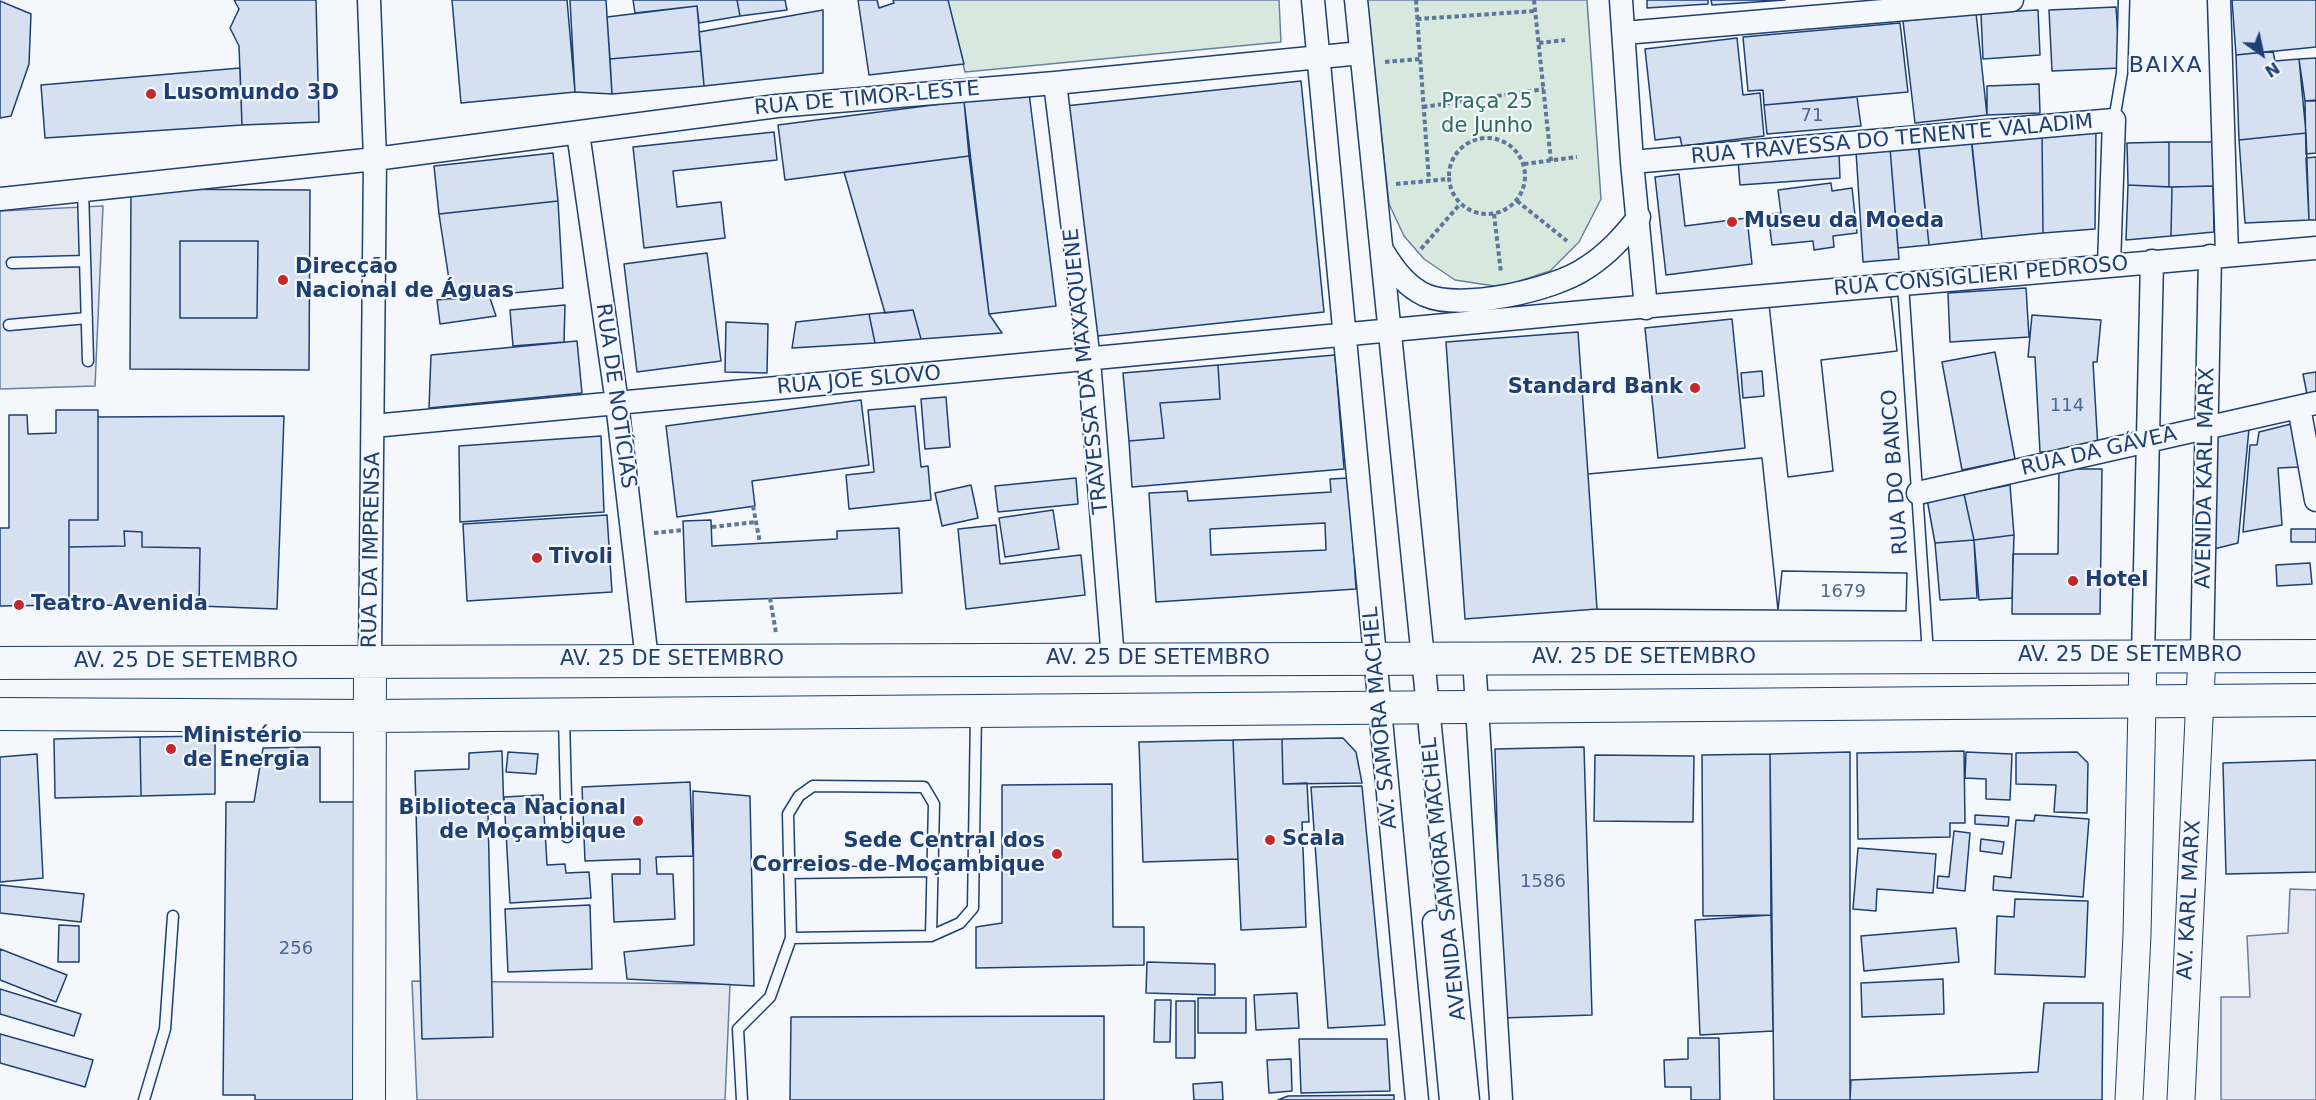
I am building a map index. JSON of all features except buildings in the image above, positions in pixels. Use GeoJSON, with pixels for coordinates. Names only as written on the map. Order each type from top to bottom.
{"type":"FeatureCollection","features":[{"type":"Feature","properties":{"kind":"main road","name":"AV. 25 DE SETEMBRO"},"geometry":{"type":"LineString","coordinates":[[0,663],[370,660],[2316,656]]}},
{"type":"Feature","properties":{"kind":"main road","name":"RUA DA IMPRENSA"},"geometry":{"type":"LineString","coordinates":[[369,1100],[370,660]]}},
{"type":"Feature","properties":{"kind":"main road","name":"AV. 25 DE SETEMBRO"},"geometry":{"type":"LineString","coordinates":[[2141,703],[2201,700],[2316,700]]}},
{"type":"Feature","properties":{"kind":"main road"},"geometry":{"type":"LineString","coordinates":[[0,714],[369,716],[2141,703]]}},
{"type":"Feature","properties":{"kind":"street","name":"RUA DA IMPRENSA"},"geometry":{"type":"LineString","coordinates":[[369,0],[375,159],[370,660]]}},
{"type":"Feature","properties":{"kind":"street","name":"AV. SAMORA MACHEL"},"geometry":{"type":"LineString","coordinates":[[1313,0],[1418,1100]]}},
{"type":"Feature","properties":{"kind":"street"},"geometry":{"type":"LineString","coordinates":[[1356,0],[1370,58],[1381,249],[1390,332],[1416,658]]}},
{"type":"Feature","properties":{"kind":"street"},"geometry":{"type":"LineString","coordinates":[[1345,336],[1646,308],[1639,216],[1632,162],[1621,0]]}},
{"type":"Feature","properties":{"kind":"street"},"geometry":{"type":"LineString","coordinates":[[1624,33],[1818,8],[2012,0]]}},
{"type":"Feature","properties":{"kind":"street","name":"AVENIDA KARL MARX"},"geometry":{"type":"LineString","coordinates":[[2201,700],[2208,428],[2218,255],[2219,0]]}},
{"type":"Feature","properties":{"kind":"street","name":"RUA DE TIMOR-LESTE"},"geometry":{"type":"LineString","coordinates":[[0,199],[375,159],[777,106],[1055,83],[1319,57],[1370,58]]}},
{"type":"Feature","properties":{"kind":"street","name":"TRAVESSA DA MAXAQUENE"},"geometry":{"type":"LineString","coordinates":[[1055,83],[1089,360],[1113,659]]}},
{"type":"Feature","properties":{"kind":"street","name":"RUA TRAVESSA DO TENENTE VALADIM"},"geometry":{"type":"LineString","coordinates":[[1632,162],[2114,120],[2109,265]]}},
{"type":"Feature","properties":{"kind":"street","name":"RUA DE NOTÍCIAS"},"geometry":{"type":"LineString","coordinates":[[578,134],[617,404],[647,660]]}},
{"type":"Feature","properties":{"kind":"street"},"geometry":{"type":"LineString","coordinates":[[1381,249],[1398,276],[1426,295],[1455,300],[1497,299],[1584,270],[1615,246],[1639,216]]}},
{"type":"Feature","properties":{"kind":"street","name":"RUA CONSIGLIERI PEDROSO"},"geometry":{"type":"LineString","coordinates":[[1646,308],[2316,248]]}},
{"type":"Feature","properties":{"kind":"street"},"geometry":{"type":"LineString","coordinates":[[2129,1100],[2137,935],[2146,441],[2152,261]]}},
{"type":"Feature","properties":{"kind":"street","name":"RUA JOE SLOVO"},"geometry":{"type":"LineString","coordinates":[[373,426],[1345,336]]}},
{"type":"Feature","properties":{"kind":"street"},"geometry":{"type":"LineString","coordinates":[[2308,405],[2316,500]]}},
{"type":"Feature","properties":{"kind":"street","name":"RUA DA GÁVEA"},"geometry":{"type":"LineString","coordinates":[[1917,493],[2308,405]]}},
{"type":"Feature","properties":{"kind":"street","name":"AVENIDA SAMORA MACHEL"},"geometry":{"type":"LineString","coordinates":[[1416,658],[1468,1100]]}},
{"type":"Feature","properties":{"kind":"street"},"geometry":{"type":"LineString","coordinates":[[1474,658],[1501,1100]]}},
{"type":"Feature","properties":{"kind":"street","name":"AV. KARL MARX"},"geometry":{"type":"LineString","coordinates":[[2181,1100],[2201,700]]}},
{"type":"Feature","properties":{"kind":"street","name":"AV. SAMORA MACHEL"},"geometry":{"type":"LineString","coordinates":[[1421,708],[1451,1100]]}},
{"type":"Feature","properties":{"kind":"lane"},"geometry":{"type":"LineString","coordinates":[[2114,120],[2122,73],[2124,0]]}},
{"type":"Feature","properties":{"kind":"lane"},"geometry":{"type":"LineString","coordinates":[[83,190],[88,362]]}},
{"type":"Feature","properties":{"kind":"lane"},"geometry":{"type":"LineString","coordinates":[[12,263],[85,261]]}},
{"type":"Feature","properties":{"kind":"lane","name":"RUA DO BANCO"},"geometry":{"type":"LineString","coordinates":[[1903,284],[1929,657]]}},
{"type":"Feature","properties":{"kind":"lane"},"geometry":{"type":"LineString","coordinates":[[9,325],[87,318]]}},
{"type":"Feature","properties":{"kind":"lane"},"geometry":{"type":"LineString","coordinates":[[791,938],[931,936],[960,923],[973,908],[976,710]]}},
{"type":"Feature","properties":{"kind":"lane"},"geometry":{"type":"LineString","coordinates":[[564,714],[567,837]]}},
{"type":"Feature","properties":{"kind":"lane"},"geometry":{"type":"LineString","coordinates":[[742,1100],[738,1029],[770,997],[791,938],[788,814],[799,796],[813,786],[924,787],[934,804],[931,936]]}},
{"type":"Feature","properties":{"kind":"lane"},"geometry":{"type":"LineString","coordinates":[[789,873],[933,871]]}},
{"type":"Feature","properties":{"kind":"lane"},"geometry":{"type":"LineString","coordinates":[[144,1100],[165,1029],[173,916]]}},
{"type":"Feature","properties":{"kind":"path"},"geometry":{"type":"LineString","coordinates":[[1416,0],[1429,181]]}},
{"type":"Feature","properties":{"kind":"path"},"geometry":{"type":"LineString","coordinates":[[1534,0],[1551,161]]}},
{"type":"Feature","properties":{"kind":"path"},"geometry":{"type":"LineString","coordinates":[[1417,19],[1535,11]]}},
{"type":"Feature","properties":{"kind":"path"},"geometry":{"type":"LineString","coordinates":[[1539,43],[1564,40]]}},
{"type":"Feature","properties":{"kind":"path"},"geometry":{"type":"LineString","coordinates":[[1370,58],[1420,59]]}},
{"type":"Feature","properties":{"kind":"path"},"geometry":{"type":"LineString","coordinates":[[1423,107],[1544,89]]}},
{"type":"Feature","properties":{"kind":"path"},"geometry":{"type":"LineString","coordinates":[[1482,138],[1496,139],[1508,144],[1518,152],[1524,164],[1524,183],[1516,201],[1507,210],[1494,214],[1470,211],[1460,204],[1453,194],[1449,179],[1453,158],[1460,148],[1482,138]]}},
{"type":"Feature","properties":{"kind":"path"},"geometry":{"type":"LineString","coordinates":[[1524,164],[1577,157]]}},
{"type":"Feature","properties":{"kind":"path"},"geometry":{"type":"LineString","coordinates":[[1392,185],[1449,179]]}},
{"type":"Feature","properties":{"kind":"path"},"geometry":{"type":"LineString","coordinates":[[1516,201],[1567,241]]}},
{"type":"Feature","properties":{"kind":"path"},"geometry":{"type":"LineString","coordinates":[[1420,249],[1460,204]]}},
{"type":"Feature","properties":{"kind":"path"},"geometry":{"type":"LineString","coordinates":[[1494,214],[1501,275]]}},
{"type":"Feature","properties":{"kind":"path"},"geometry":{"type":"LineString","coordinates":[[753,506],[760,543]]}},
{"type":"Feature","properties":{"kind":"path"},"geometry":{"type":"LineString","coordinates":[[712,526],[756,522]]}},
{"type":"Feature","properties":{"kind":"path"},"geometry":{"type":"LineString","coordinates":[[770,598],[781,660]]}},
{"type":"Feature","properties":{"kind":"green space"},"geometry":{"type":"Polygon","coordinates":[[[947,0],[1279,0],[1281,42],[965,72],[947,0]]]}},
{"type":"Feature","properties":{"kind":"green space","name":"Praça 25 de Junho"},"geometry":{"type":"Polygon","coordinates":[[[1367,0],[1587,0],[1601,199],[1579,242],[1550,271],[1501,287],[1455,280],[1424,259],[1404,236],[1389,204],[1367,0]]]}},
{"type":"Feature","properties":{"kind":"shaded area"},"geometry":{"type":"Polygon","coordinates":[[[103,206],[95,386],[0,389],[0,211],[103,206]]]}},
{"type":"Feature","properties":{"kind":"shaded area"},"geometry":{"type":"Polygon","coordinates":[[[2290,889],[2316,890],[2316,1100],[2221,1100],[2221,997],[2250,997],[2247,936],[2288,933],[2290,889]]]}},
{"type":"Feature","properties":{"kind":"shaded area"},"geometry":{"type":"Polygon","coordinates":[[[412,981],[730,984],[725,1100],[417,1100],[412,981]]]}},
{"type":"Feature","properties":{"kind":"place","name":"Lusomundo 3D"},"geometry":{"type":"Point","coordinates":[151,94]}},
{"type":"Feature","properties":{"kind":"place","name":"Museu da Moeda"},"geometry":{"type":"Point","coordinates":[1732,222]}},
{"type":"Feature","properties":{"kind":"place","name":"Direcção Nacional de Águas"},"geometry":{"type":"Point","coordinates":[283,280]}},
{"type":"Feature","properties":{"kind":"place","name":"Standard Bank"},"geometry":{"type":"Point","coordinates":[1695,388]}},
{"type":"Feature","properties":{"kind":"place","name":"Tivoli"},"geometry":{"type":"Point","coordinates":[537,558]}},
{"type":"Feature","properties":{"kind":"place","name":"Hotel"},"geometry":{"type":"Point","coordinates":[2073,581]}},
{"type":"Feature","properties":{"kind":"place","name":"Teatro Avenida"},"geometry":{"type":"Point","coordinates":[19,605]}},
{"type":"Feature","properties":{"kind":"place","name":"Ministério de Energia"},"geometry":{"type":"Point","coordinates":[171,749]}},
{"type":"Feature","properties":{"kind":"place","name":"Biblioteca Nacional de Moçambique"},"geometry":{"type":"Point","coordinates":[638,821]}},
{"type":"Feature","properties":{"kind":"place","name":"Scala"},"geometry":{"type":"Point","coordinates":[1270,840]}},
{"type":"Feature","properties":{"kind":"place","name":"Sede Central dos Correios de Moçambique"},"geometry":{"type":"Point","coordinates":[1057,854]}},
{"type":"Feature","properties":{"kind":"district","name":"BAIXA"},"geometry":{"type":"Point","coordinates":[2166,66]}}]}
